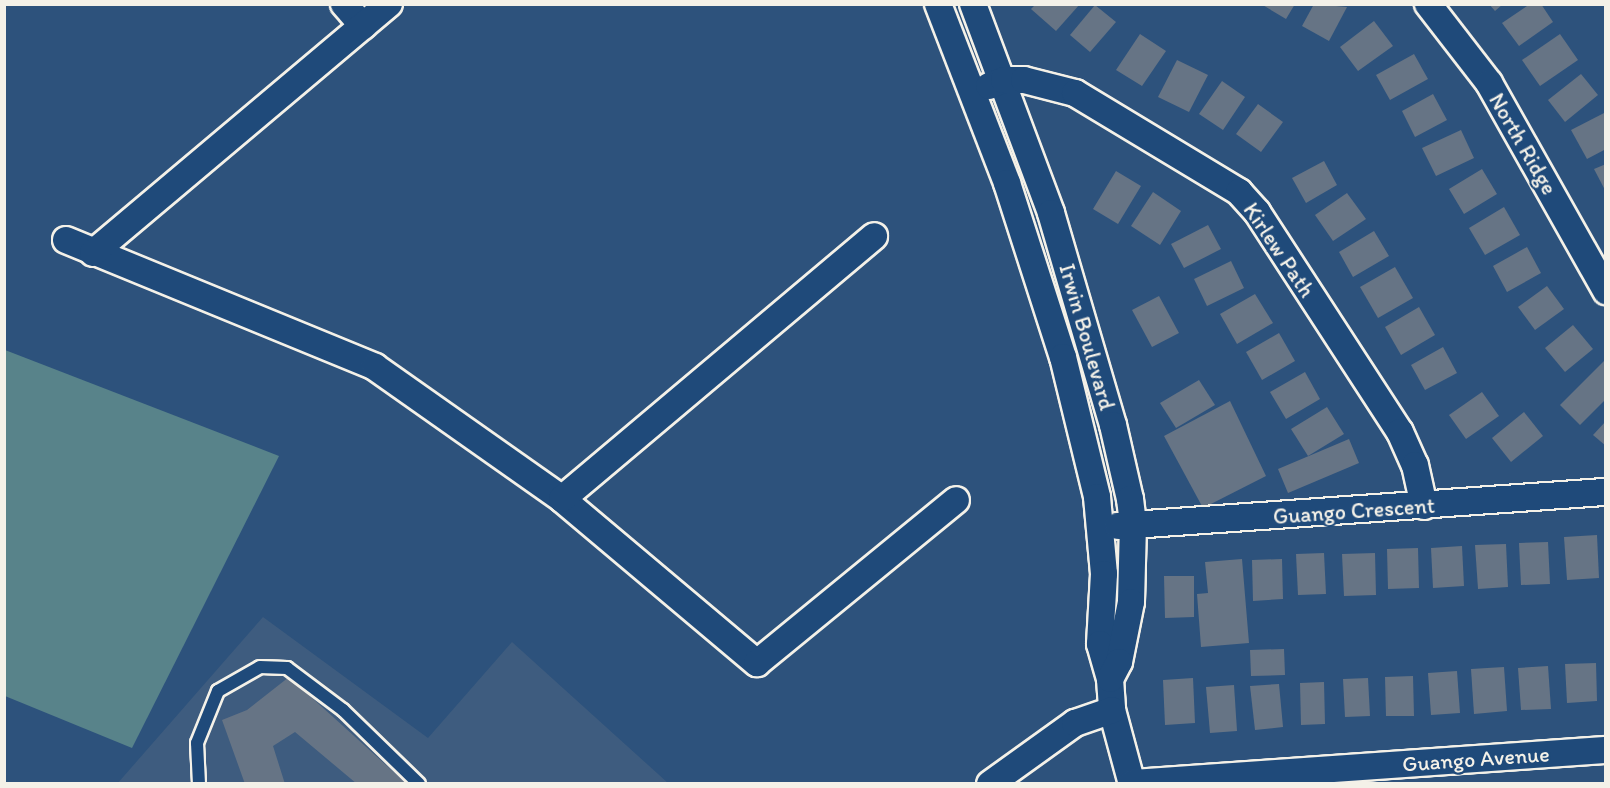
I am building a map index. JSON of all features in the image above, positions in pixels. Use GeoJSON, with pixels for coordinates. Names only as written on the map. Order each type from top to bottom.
{"type":"FeatureCollection","features":[{"type":"Feature","properties":{"kind":"street"},"geometry":{"type":"LineString","coordinates":[[344,4],[363,26]]}},
{"type":"Feature","properties":{"kind":"street"},"geometry":{"type":"LineString","coordinates":[[93,253],[389,4]]}},
{"type":"Feature","properties":{"kind":"street","name":"Irwin Boulevard"},"geometry":{"type":"LineString","coordinates":[[938,4],[1007,183],[1063,357],[1102,527],[1100,644],[1110,679],[1112,710],[1132,783]]}},
{"type":"Feature","properties":{"kind":"street","name":"Irwin Boulevard"},"geometry":{"type":"LineString","coordinates":[[973,4],[1004,80],[1051,213],[1113,425],[1133,525],[1131,602],[1119,662],[1110,679]]}},
{"type":"Feature","properties":{"kind":"street","name":"North Ridge"},"geometry":{"type":"LineString","coordinates":[[1428,4],[1465,48],[1494,92],[1605,291]]}},
{"type":"Feature","properties":{"kind":"street","name":"Kirlew Path"},"geometry":{"type":"LineString","coordinates":[[972,92],[1004,80],[1046,84],[1075,93],[1239,192],[1257,212],[1400,432],[1415,465],[1424,506]]}},
{"type":"Feature","properties":{"kind":"street"},"geometry":{"type":"LineString","coordinates":[[562,499],[874,236]]}},
{"type":"Feature","properties":{"kind":"street"},"geometry":{"type":"LineString","coordinates":[[66,240],[375,367],[562,499],[757,663],[956,500]]}},
{"type":"Feature","properties":{"kind":"street","name":"Guango Crescent"},"geometry":{"type":"LineString","coordinates":[[1102,527],[1605,492]]}},
{"type":"Feature","properties":{"kind":"street"},"geometry":{"type":"LineString","coordinates":[[990,783],[1075,723],[1112,710]]}},
{"type":"Feature","properties":{"kind":"street","name":"Guango Avenue"},"geometry":{"type":"LineString","coordinates":[[1132,783],[1605,750]]}},
{"type":"Feature","properties":{"kind":"lane"},"geometry":{"type":"LineString","coordinates":[[199,783],[197,743],[218,691],[260,667],[287,668],[343,710],[420,783]]}},
{"type":"Feature","properties":{"kind":"shaded area"},"geometry":{"type":"Polygon","coordinates":[[[263,617],[428,738],[512,642],[668,783],[117,784],[263,617]]]}},
{"type":"Feature","properties":{"kind":"green space"},"geometry":{"type":"Polygon","coordinates":[[[5,350],[279,456],[132,748],[5,696],[5,350]]]}},
{"type":"Feature","properties":{"kind":"building"},"geometry":{"type":"Polygon","coordinates":[[[1036,4],[1080,4],[1056,31],[1031,9],[1036,4]]]}},
{"type":"Feature","properties":{"kind":"building"},"geometry":{"type":"Polygon","coordinates":[[[1261,4],[1295,4],[1286,19],[1261,4]]]}},
{"type":"Feature","properties":{"kind":"building"},"geometry":{"type":"Polygon","coordinates":[[[1314,4],[1347,7],[1329,41],[1302,26],[1314,4]]]}},
{"type":"Feature","properties":{"kind":"building"},"geometry":{"type":"Polygon","coordinates":[[[1489,4],[1503,4],[1495,11],[1489,4]]]}},
{"type":"Feature","properties":{"kind":"building"},"geometry":{"type":"Polygon","coordinates":[[[1530,4],[1541,4],[1553,22],[1519,46],[1502,23],[1530,4]]]}},
{"type":"Feature","properties":{"kind":"building"},"geometry":{"type":"Polygon","coordinates":[[[1095,5],[1116,22],[1090,52],[1070,35],[1095,5]]]}},
{"type":"Feature","properties":{"kind":"building"},"geometry":{"type":"Polygon","coordinates":[[[1374,21],[1393,46],[1358,71],[1340,47],[1374,21]]]}},
{"type":"Feature","properties":{"kind":"building"},"geometry":{"type":"Polygon","coordinates":[[[1140,34],[1166,51],[1142,86],[1116,70],[1140,34]]]}},
{"type":"Feature","properties":{"kind":"building"},"geometry":{"type":"Polygon","coordinates":[[[1560,34],[1578,60],[1540,86],[1522,60],[1560,34]]]}},
{"type":"Feature","properties":{"kind":"building"},"geometry":{"type":"Polygon","coordinates":[[[1414,54],[1428,79],[1390,100],[1376,75],[1414,54]]]}},
{"type":"Feature","properties":{"kind":"building"},"geometry":{"type":"Polygon","coordinates":[[[1177,60],[1208,75],[1189,112],[1158,97],[1177,60]]]}},
{"type":"Feature","properties":{"kind":"building"},"geometry":{"type":"Polygon","coordinates":[[[1581,74],[1598,95],[1565,122],[1548,100],[1581,74]]]}},
{"type":"Feature","properties":{"kind":"building"},"geometry":{"type":"Polygon","coordinates":[[[1222,81],[1245,97],[1223,130],[1199,114],[1222,81]]]}},
{"type":"Feature","properties":{"kind":"building"},"geometry":{"type":"Polygon","coordinates":[[[1433,94],[1447,120],[1415,137],[1402,111],[1433,94]]]}},
{"type":"Feature","properties":{"kind":"building"},"geometry":{"type":"Polygon","coordinates":[[[1258,104],[1283,122],[1261,152],[1236,134],[1258,104]]]}},
{"type":"Feature","properties":{"kind":"building"},"geometry":{"type":"Polygon","coordinates":[[[1606,112],[1606,149],[1587,159],[1571,130],[1606,112]]]}},
{"type":"Feature","properties":{"kind":"building"},"geometry":{"type":"Polygon","coordinates":[[[1461,130],[1474,158],[1436,176],[1422,148],[1461,130]]]}},
{"type":"Feature","properties":{"kind":"building"},"geometry":{"type":"Polygon","coordinates":[[[1324,161],[1337,185],[1306,203],[1292,178],[1324,161]]]}},
{"type":"Feature","properties":{"kind":"building"},"geometry":{"type":"Polygon","coordinates":[[[1606,164],[1606,192],[1594,169],[1606,164]]]}},
{"type":"Feature","properties":{"kind":"building"},"geometry":{"type":"Polygon","coordinates":[[[1482,169],[1497,194],[1464,214],[1449,189],[1482,169]]]}},
{"type":"Feature","properties":{"kind":"building"},"geometry":{"type":"Polygon","coordinates":[[[1116,171],[1141,186],[1118,224],[1093,209],[1116,171]]]}},
{"type":"Feature","properties":{"kind":"building"},"geometry":{"type":"Polygon","coordinates":[[[1153,192],[1181,211],[1160,245],[1131,226],[1153,192]]]}},
{"type":"Feature","properties":{"kind":"building"},"geometry":{"type":"Polygon","coordinates":[[[1347,193],[1366,219],[1333,241],[1315,215],[1347,193]]]}},
{"type":"Feature","properties":{"kind":"building"},"geometry":{"type":"Polygon","coordinates":[[[1504,207],[1520,235],[1485,255],[1469,228],[1504,207]]]}},
{"type":"Feature","properties":{"kind":"building"},"geometry":{"type":"Polygon","coordinates":[[[1208,225],[1221,249],[1184,268],[1171,244],[1208,225]]]}},
{"type":"Feature","properties":{"kind":"building"},"geometry":{"type":"Polygon","coordinates":[[[1374,231],[1389,256],[1353,277],[1339,252],[1374,231]]]}},
{"type":"Feature","properties":{"kind":"building"},"geometry":{"type":"Polygon","coordinates":[[[1527,247],[1541,273],[1507,292],[1493,266],[1527,247]]]}},
{"type":"Feature","properties":{"kind":"building"},"geometry":{"type":"Polygon","coordinates":[[[1231,261],[1244,288],[1207,306],[1194,279],[1231,261]]]}},
{"type":"Feature","properties":{"kind":"building"},"geometry":{"type":"Polygon","coordinates":[[[1395,267],[1413,298],[1378,318],[1360,287],[1395,267]]]}},
{"type":"Feature","properties":{"kind":"building"},"geometry":{"type":"Polygon","coordinates":[[[1547,286],[1564,309],[1535,330],[1518,307],[1547,286]]]}},
{"type":"Feature","properties":{"kind":"building"},"geometry":{"type":"Polygon","coordinates":[[[1255,294],[1273,323],[1237,344],[1220,314],[1255,294]]]}},
{"type":"Feature","properties":{"kind":"building"},"geometry":{"type":"Polygon","coordinates":[[[1159,296],[1179,333],[1152,347],[1132,310],[1159,296]]]}},
{"type":"Feature","properties":{"kind":"building"},"geometry":{"type":"Polygon","coordinates":[[[1419,307],[1435,335],[1401,355],[1385,327],[1419,307]]]}},
{"type":"Feature","properties":{"kind":"building"},"geometry":{"type":"Polygon","coordinates":[[[1573,325],[1593,349],[1565,372],[1545,348],[1573,325]]]}},
{"type":"Feature","properties":{"kind":"building"},"geometry":{"type":"Polygon","coordinates":[[[1279,333],[1295,361],[1262,380],[1246,352],[1279,333]]]}},
{"type":"Feature","properties":{"kind":"building"},"geometry":{"type":"Polygon","coordinates":[[[1443,347],[1457,373],[1425,390],[1411,365],[1443,347]]]}},
{"type":"Feature","properties":{"kind":"building"},"geometry":{"type":"Polygon","coordinates":[[[1604,361],[1606,399],[1580,425],[1560,405],[1604,361]]]}},
{"type":"Feature","properties":{"kind":"building"},"geometry":{"type":"Polygon","coordinates":[[[1305,372],[1320,399],[1286,419],[1270,392],[1305,372]]]}},
{"type":"Feature","properties":{"kind":"building"},"geometry":{"type":"Polygon","coordinates":[[[1199,380],[1215,405],[1176,428],[1160,403],[1199,380]]]}},
{"type":"Feature","properties":{"kind":"building"},"geometry":{"type":"Polygon","coordinates":[[[1482,392],[1499,416],[1466,439],[1449,415],[1482,392]]]}},
{"type":"Feature","properties":{"kind":"building"},"geometry":{"type":"Polygon","coordinates":[[[1230,401],[1266,476],[1203,508],[1164,436],[1230,401]]]}},
{"type":"Feature","properties":{"kind":"building"},"geometry":{"type":"Polygon","coordinates":[[[1327,407],[1344,434],[1308,456],[1291,429],[1327,407]]]}},
{"type":"Feature","properties":{"kind":"building"},"geometry":{"type":"Polygon","coordinates":[[[1524,412],[1543,436],[1511,462],[1492,438],[1524,412]]]}},
{"type":"Feature","properties":{"kind":"building"},"geometry":{"type":"Polygon","coordinates":[[[1606,421],[1606,446],[1593,435],[1606,421]]]}},
{"type":"Feature","properties":{"kind":"building"},"geometry":{"type":"Polygon","coordinates":[[[1349,439],[1359,463],[1288,493],[1278,469],[1349,439]]]}},
{"type":"Feature","properties":{"kind":"building"},"geometry":{"type":"Polygon","coordinates":[[[1597,535],[1599,578],[1567,580],[1564,537],[1597,535]]]}},
{"type":"Feature","properties":{"kind":"building"},"geometry":{"type":"Polygon","coordinates":[[[1548,542],[1550,584],[1521,585],[1519,543],[1548,542]]]}},
{"type":"Feature","properties":{"kind":"building"},"geometry":{"type":"Polygon","coordinates":[[[1506,544],[1508,587],[1478,589],[1475,545],[1506,544]]]}},
{"type":"Feature","properties":{"kind":"building"},"geometry":{"type":"Polygon","coordinates":[[[1462,546],[1464,586],[1433,588],[1431,548],[1462,546]]]}},
{"type":"Feature","properties":{"kind":"building"},"geometry":{"type":"Polygon","coordinates":[[[1418,548],[1419,588],[1388,589],[1387,549],[1418,548]]]}},
{"type":"Feature","properties":{"kind":"building"},"geometry":{"type":"Polygon","coordinates":[[[1324,553],[1326,594],[1298,595],[1296,554],[1324,553]]]}},
{"type":"Feature","properties":{"kind":"building"},"geometry":{"type":"Polygon","coordinates":[[[1375,553],[1376,595],[1344,596],[1342,554],[1375,553]]]}},
{"type":"Feature","properties":{"kind":"building"},"geometry":{"type":"Polygon","coordinates":[[[1242,559],[1249,643],[1201,647],[1197,594],[1208,593],[1205,562],[1242,559]]]}},
{"type":"Feature","properties":{"kind":"building"},"geometry":{"type":"Polygon","coordinates":[[[1282,559],[1283,599],[1253,601],[1252,560],[1282,559]]]}},
{"type":"Feature","properties":{"kind":"building"},"geometry":{"type":"Polygon","coordinates":[[[1164,576],[1194,576],[1194,617],[1165,618],[1164,576]]]}},
{"type":"Feature","properties":{"kind":"building"},"geometry":{"type":"Polygon","coordinates":[[[1284,649],[1285,675],[1251,676],[1250,650],[1284,649]]]}},
{"type":"Feature","properties":{"kind":"building"},"geometry":{"type":"Polygon","coordinates":[[[1596,663],[1597,701],[1567,703],[1565,664],[1596,663]]]}},
{"type":"Feature","properties":{"kind":"building"},"geometry":{"type":"Polygon","coordinates":[[[1548,666],[1551,709],[1521,710],[1518,668],[1548,666]]]}},
{"type":"Feature","properties":{"kind":"building"},"geometry":{"type":"Polygon","coordinates":[[[1504,667],[1507,711],[1474,714],[1471,669],[1504,667]]]}},
{"type":"Feature","properties":{"kind":"building"},"geometry":{"type":"Polygon","coordinates":[[[1457,671],[1460,713],[1431,715],[1428,673],[1457,671]]]}},
{"type":"Feature","properties":{"kind":"building"},"geometry":{"type":"Polygon","coordinates":[[[1413,676],[1414,716],[1386,716],[1385,677],[1413,676]]]}},
{"type":"Feature","properties":{"kind":"building"},"geometry":{"type":"Polygon","coordinates":[[[289,677],[407,784],[357,784],[295,732],[273,746],[285,784],[245,784],[222,720],[247,710],[289,677]]]}},
{"type":"Feature","properties":{"kind":"building"},"geometry":{"type":"Polygon","coordinates":[[[1193,678],[1195,723],[1165,725],[1163,680],[1193,678]]]}},
{"type":"Feature","properties":{"kind":"building"},"geometry":{"type":"Polygon","coordinates":[[[1368,678],[1370,716],[1345,717],[1343,679],[1368,678]]]}},
{"type":"Feature","properties":{"kind":"building"},"geometry":{"type":"Polygon","coordinates":[[[1324,682],[1325,724],[1301,725],[1300,683],[1324,682]]]}},
{"type":"Feature","properties":{"kind":"building"},"geometry":{"type":"Polygon","coordinates":[[[1279,684],[1283,727],[1255,730],[1250,686],[1279,684]]]}},
{"type":"Feature","properties":{"kind":"building"},"geometry":{"type":"Polygon","coordinates":[[[1234,685],[1237,731],[1210,733],[1206,687],[1234,685]]]}}]}
